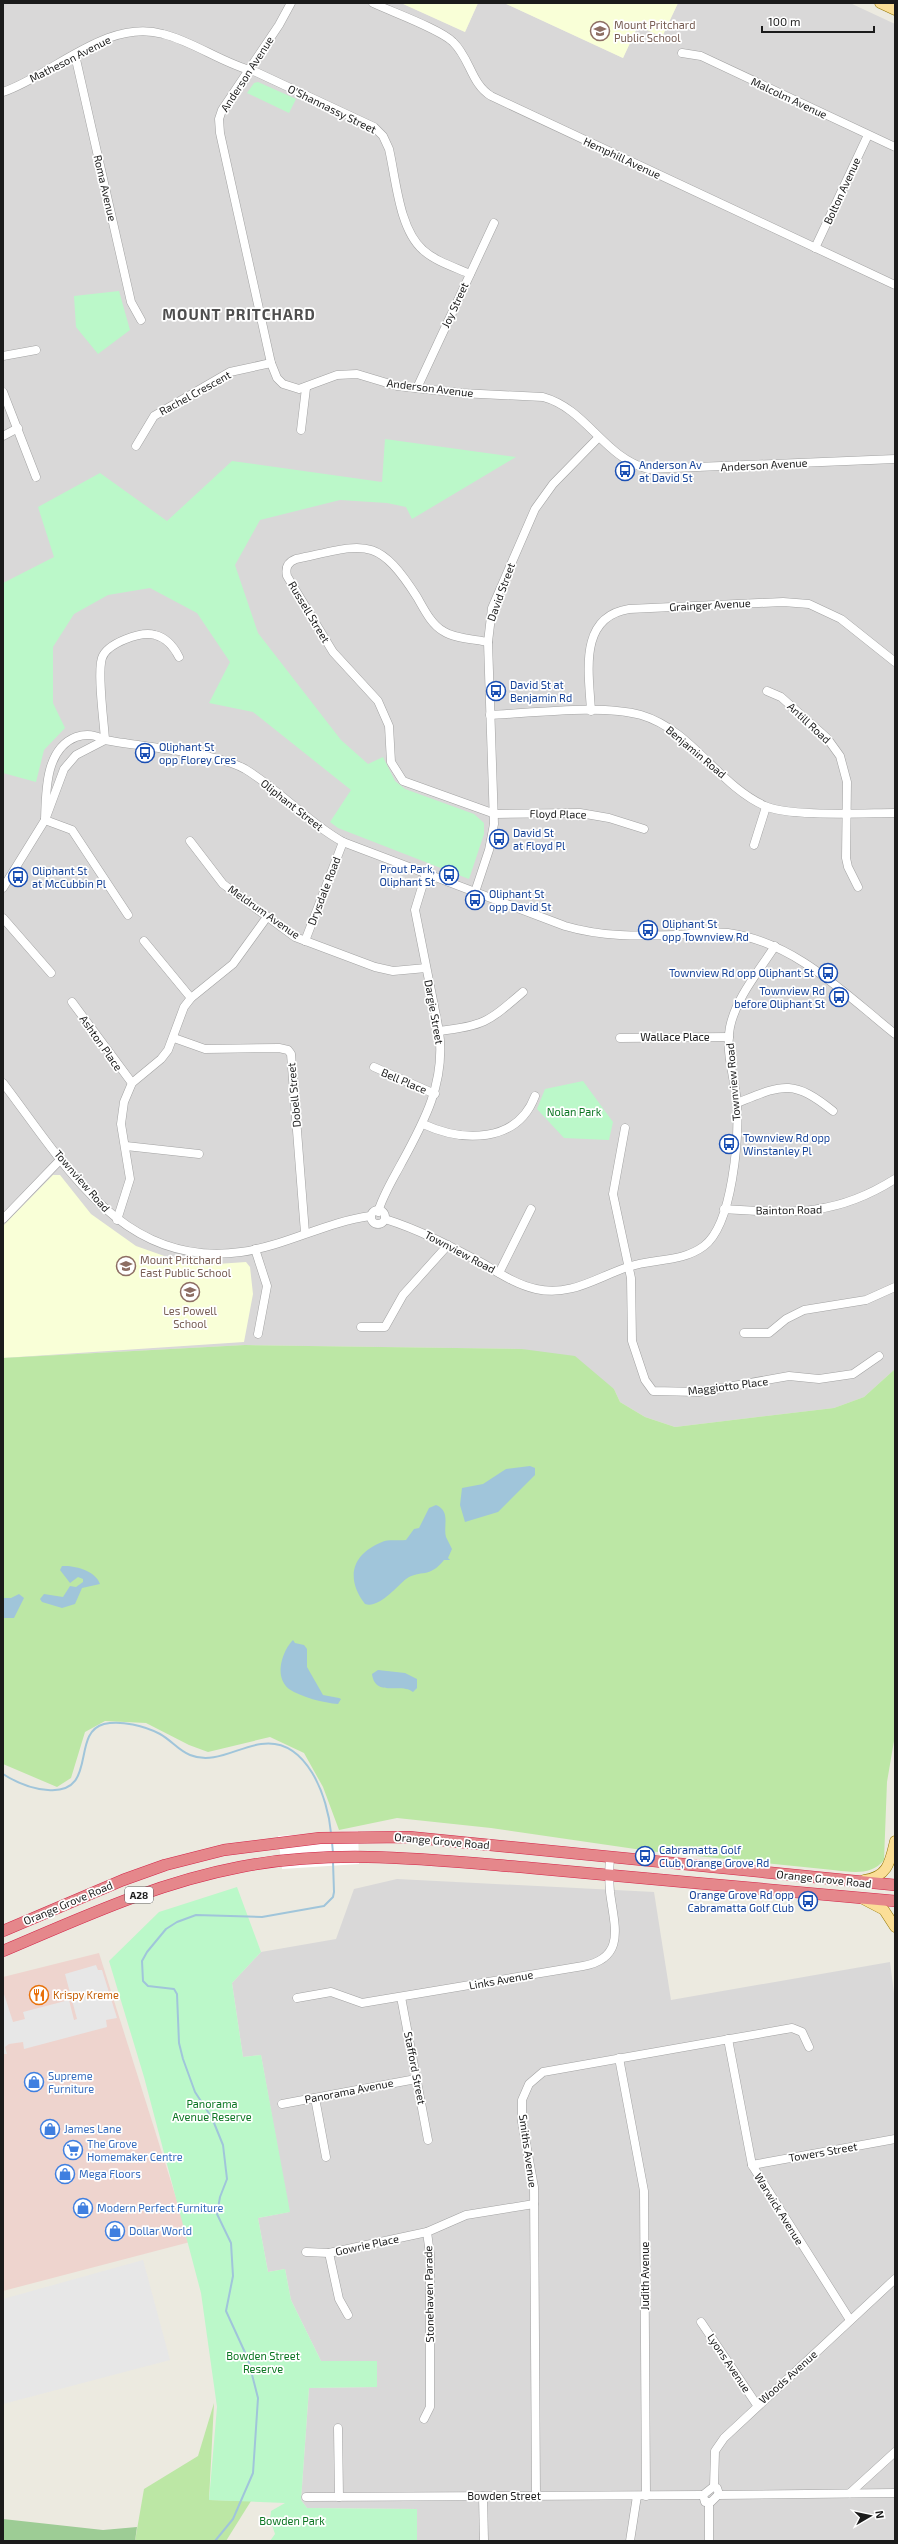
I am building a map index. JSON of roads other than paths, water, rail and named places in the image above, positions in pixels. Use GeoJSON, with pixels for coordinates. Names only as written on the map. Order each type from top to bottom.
{"type":"FeatureCollection","features":[{"type":"Feature","properties":{"kind":"highway","name":"Orange Grove Road"},"geometry":{"type":"LineString","coordinates":[[3,1931],[123,1880],[165,1865],[224,1850],[279,1842],[409,1836],[610,1858],[895,1885]]}},
{"type":"Feature","properties":{"kind":"highway","name":"Orange Grove Road"},"geometry":{"type":"LineString","coordinates":[[3,1951],[92,1913],[170,1884],[240,1867],[321,1856],[359,1855],[426,1858],[895,1901]]}},
{"type":"Feature","properties":{"kind":"main road"},"geometry":{"type":"LineString","coordinates":[[880,3],[895,10]]}},
{"type":"Feature","properties":{"kind":"main road"},"geometry":{"type":"LineString","coordinates":[[852,1882],[872,1879],[884,1874],[890,1863],[895,1841]]}},
{"type":"Feature","properties":{"kind":"main road"},"geometry":{"type":"LineString","coordinates":[[860,1898],[884,1910],[895,1927]]}},
{"type":"Feature","properties":{"kind":"street","name":"Anderson Avenue"},"geometry":{"type":"LineString","coordinates":[[291,3],[250,70],[222,110],[219,126],[271,363],[277,378],[283,384],[291,387],[306,388],[326,378],[347,374],[365,376],[397,386],[486,395],[543,397],[554,400],[574,412],[598,438],[625,460],[636,465],[654,469],[895,459]]}},
{"type":"Feature","properties":{"kind":"street","name":"Hemphill Avenue"},"geometry":{"type":"LineString","coordinates":[[374,3],[452,41],[463,55],[478,86],[491,96],[895,285]]}},
{"type":"Feature","properties":{"kind":"street","name":"Matheson Avenue"},"geometry":{"type":"LineString","coordinates":[[3,92],[109,37],[144,30],[173,37],[250,70]]}},
{"type":"Feature","properties":{"kind":"street","name":"Malcolm Avenue"},"geometry":{"type":"LineString","coordinates":[[682,53],[701,56],[895,147]]}},
{"type":"Feature","properties":{"kind":"street","name":"Roma Avenue"},"geometry":{"type":"LineString","coordinates":[[75,55],[131,302],[141,320]]}},
{"type":"Feature","properties":{"kind":"street","name":"O'Shannassy Street"},"geometry":{"type":"LineString","coordinates":[[250,70],[379,131],[389,149],[410,235],[424,251],[432,257],[470,274]]}},
{"type":"Feature","properties":{"kind":"street","name":"Bolton Avenue"},"geometry":{"type":"LineString","coordinates":[[815,248],[868,135]]}},
{"type":"Feature","properties":{"kind":"street","name":"Joy Street"},"geometry":{"type":"LineString","coordinates":[[417,388],[494,223]]}},
{"type":"Feature","properties":{"kind":"street"},"geometry":{"type":"LineString","coordinates":[[3,356],[36,350]]}},
{"type":"Feature","properties":{"kind":"street","name":"Rachel Crescent"},"geometry":{"type":"LineString","coordinates":[[136,446],[154,416],[230,372],[271,363]]}},
{"type":"Feature","properties":{"kind":"street"},"geometry":{"type":"LineString","coordinates":[[301,430],[306,388]]}},
{"type":"Feature","properties":{"kind":"street"},"geometry":{"type":"LineString","coordinates":[[3,392],[36,477]]}},
{"type":"Feature","properties":{"kind":"street"},"geometry":{"type":"LineString","coordinates":[[3,436],[18,428]]}},
{"type":"Feature","properties":{"kind":"street","name":"David Street"},"geometry":{"type":"LineString","coordinates":[[475,892],[492,842],[494,814],[488,642],[492,608],[535,509],[553,484],[598,438]]}},
{"type":"Feature","properties":{"kind":"street","name":"Russell Street"},"geometry":{"type":"LineString","coordinates":[[488,642],[454,636],[438,628],[399,569],[378,552],[359,548],[347,549],[296,559],[288,563],[286,568],[287,576],[333,652],[378,701],[389,726],[391,762],[399,777],[414,786],[494,814]]}},
{"type":"Feature","properties":{"kind":"street","name":"Grainger Avenue"},"geometry":{"type":"LineString","coordinates":[[591,711],[589,661],[592,636],[612,614],[629,609],[783,602],[809,604],[841,619],[895,662]]}},
{"type":"Feature","properties":{"kind":"street"},"geometry":{"type":"LineString","coordinates":[[105,740],[101,665],[105,652],[122,641],[150,634],[160,637],[173,646],[179,657]]}},
{"type":"Feature","properties":{"kind":"street","name":"Antill Road"},"geometry":{"type":"LineString","coordinates":[[767,691],[781,697],[834,747],[840,756],[847,782],[846,858],[848,867],[858,887]]}},
{"type":"Feature","properties":{"kind":"street","name":"Benjamin Road"},"geometry":{"type":"LineString","coordinates":[[490,715],[591,711],[626,712],[654,720],[682,739],[743,793],[766,807],[805,812],[895,813]]}},
{"type":"Feature","properties":{"kind":"street","name":"Oliphant Street"},"geometry":{"type":"LineString","coordinates":[[46,820],[49,778],[57,751],[63,745],[77,737],[92,735],[105,740],[230,762],[256,777],[312,822],[343,842],[565,926],[598,934],[641,936],[727,933],[775,946]]}},
{"type":"Feature","properties":{"kind":"street","name":"Oliphant Street"},"geometry":{"type":"LineString","coordinates":[[3,888],[46,820],[61,777],[70,760],[82,750],[105,740]]}},
{"type":"Feature","properties":{"kind":"street"},"geometry":{"type":"LineString","coordinates":[[754,845],[766,807]]}},
{"type":"Feature","properties":{"kind":"street","name":"Floyd Place"},"geometry":{"type":"LineString","coordinates":[[494,814],[580,812],[609,818],[644,829]]}},
{"type":"Feature","properties":{"kind":"street"},"geometry":{"type":"LineString","coordinates":[[46,820],[72,830],[128,915]]}},
{"type":"Feature","properties":{"kind":"street","name":"Meldrum Avenue"},"geometry":{"type":"LineString","coordinates":[[190,841],[223,884],[286,931],[305,941],[384,969],[404,971],[426,968]]}},
{"type":"Feature","properties":{"kind":"street","name":"Drysdale Road"},"geometry":{"type":"LineString","coordinates":[[305,941],[343,842]]}},
{"type":"Feature","properties":{"kind":"street","name":"Dargie Street"},"geometry":{"type":"LineString","coordinates":[[378,1212],[390,1184],[423,1124],[435,1094],[441,1060],[439,1031],[415,910],[426,874]]}},
{"type":"Feature","properties":{"kind":"street"},"geometry":{"type":"LineString","coordinates":[[117,1220],[130,1179],[126,1146],[122,1133],[121,1115],[124,1102],[132,1083],[161,1060],[174,1038],[184,1007],[191,998],[233,964],[267,917]]}},
{"type":"Feature","properties":{"kind":"street"},"geometry":{"type":"LineString","coordinates":[[3,918],[51,973]]}},
{"type":"Feature","properties":{"kind":"street"},"geometry":{"type":"LineString","coordinates":[[144,941],[191,998]]}},
{"type":"Feature","properties":{"kind":"street"},"geometry":{"type":"LineString","coordinates":[[775,946],[805,962],[895,1034]]}},
{"type":"Feature","properties":{"kind":"street","name":"Townview Road"},"geometry":{"type":"LineString","coordinates":[[385,1219],[418,1230],[500,1273],[536,1289],[557,1291],[582,1286],[629,1266],[693,1254],[713,1236],[724,1209],[734,1170],[737,1103],[729,1037],[732,1020],[738,1005],[775,946]]}},
{"type":"Feature","properties":{"kind":"street"},"geometry":{"type":"LineString","coordinates":[[439,1031],[472,1028],[485,1023],[523,992]]}},
{"type":"Feature","properties":{"kind":"street","name":"Ashton Place"},"geometry":{"type":"LineString","coordinates":[[72,1002],[132,1083]]}},
{"type":"Feature","properties":{"kind":"street","name":"Wallace Place"},"geometry":{"type":"LineString","coordinates":[[620,1038],[729,1037]]}},
{"type":"Feature","properties":{"kind":"street","name":"Dobell Street"},"geometry":{"type":"LineString","coordinates":[[174,1038],[205,1048],[279,1048],[288,1050],[290,1054],[305,1233]]}},
{"type":"Feature","properties":{"kind":"street","name":"Bell Place"},"geometry":{"type":"LineString","coordinates":[[374,1067],[435,1094]]}},
{"type":"Feature","properties":{"kind":"street","name":"Townview Road"},"geometry":{"type":"LineString","coordinates":[[3,1083],[61,1159],[96,1201],[117,1220],[155,1241],[183,1250],[213,1254],[256,1249],[305,1233],[370,1216]]}},
{"type":"Feature","properties":{"kind":"street"},"geometry":{"type":"LineString","coordinates":[[737,1103],[769,1090],[788,1087],[804,1091],[833,1110]]}},
{"type":"Feature","properties":{"kind":"street"},"geometry":{"type":"LineString","coordinates":[[423,1124],[450,1135],[464,1137],[492,1134],[524,1116],[529,1111],[535,1096]]}},
{"type":"Feature","properties":{"kind":"street"},"geometry":{"type":"LineString","coordinates":[[624,1128],[613,1194],[629,1266]]}},
{"type":"Feature","properties":{"kind":"street"},"geometry":{"type":"LineString","coordinates":[[126,1146],[199,1154]]}},
{"type":"Feature","properties":{"kind":"street"},"geometry":{"type":"LineString","coordinates":[[3,1219],[61,1159]]}},
{"type":"Feature","properties":{"kind":"street","name":"Bainton Road"},"geometry":{"type":"LineString","coordinates":[[724,1209],[783,1212],[827,1209],[865,1196],[895,1179]]}},
{"type":"Feature","properties":{"kind":"street"},"geometry":{"type":"LineString","coordinates":[[500,1273],[530,1209]]}},
{"type":"Feature","properties":{"kind":"street"},"geometry":{"type":"LineString","coordinates":[[372,1212],[384,1213],[385,1219],[382,1223],[375,1223],[370,1216],[372,1212]]}},
{"type":"Feature","properties":{"kind":"street"},"geometry":{"type":"LineString","coordinates":[[361,1327],[385,1327],[400,1299],[448,1245]]}},
{"type":"Feature","properties":{"kind":"street"},"geometry":{"type":"LineString","coordinates":[[256,1249],[267,1286],[258,1334]]}},
{"type":"Feature","properties":{"kind":"street","name":"Maggiotto Place"},"geometry":{"type":"LineString","coordinates":[[629,1266],[631,1278],[632,1341],[645,1380],[653,1391],[699,1392],[789,1376],[819,1379],[854,1374],[879,1356]]}},
{"type":"Feature","properties":{"kind":"street"},"geometry":{"type":"LineString","coordinates":[[744,1333],[769,1333],[786,1319],[804,1310],[866,1300],[895,1287]]}},
{"type":"Feature","properties":{"kind":"street","name":"Links Avenue"},"geometry":{"type":"LineString","coordinates":[[297,1998],[331,1992],[362,2003],[583,1966],[601,1961],[614,1944],[616,1934],[609,1874],[610,1858]]}},
{"type":"Feature","properties":{"kind":"street","name":"Stafford Street"},"geometry":{"type":"LineString","coordinates":[[401,1997],[428,2140]]}},
{"type":"Feature","properties":{"kind":"street","name":"Smiths Avenue"},"geometry":{"type":"LineString","coordinates":[[536,2496],[534,2187],[522,2122],[522,2100],[529,2084],[543,2072],[792,2028],[802,2032],[808,2048]]}},
{"type":"Feature","properties":{"kind":"street","name":"Warwick Avenue"},"geometry":{"type":"LineString","coordinates":[[728,2039],[752,2165],[850,2320]]}},
{"type":"Feature","properties":{"kind":"street","name":"Judith Avenue"},"geometry":{"type":"LineString","coordinates":[[619,2058],[644,2191],[646,2496]]}},
{"type":"Feature","properties":{"kind":"street","name":"Panorama Avenue"},"geometry":{"type":"LineString","coordinates":[[282,2104],[416,2079]]}},
{"type":"Feature","properties":{"kind":"street"},"geometry":{"type":"LineString","coordinates":[[315,2098],[326,2158]]}},
{"type":"Feature","properties":{"kind":"street","name":"Towers Street"},"geometry":{"type":"LineString","coordinates":[[752,2165],[895,2139]]}},
{"type":"Feature","properties":{"kind":"street","name":"Stonehaven Parade"},"geometry":{"type":"LineString","coordinates":[[424,2419],[430,2407],[430,2254],[427,2232],[466,2215],[534,2204]]}},
{"type":"Feature","properties":{"kind":"street","name":"Gowrie Place"},"geometry":{"type":"LineString","coordinates":[[306,2252],[329,2253],[427,2232]]}},
{"type":"Feature","properties":{"kind":"street"},"geometry":{"type":"LineString","coordinates":[[329,2253],[339,2299],[348,2315]]}},
{"type":"Feature","properties":{"kind":"street","name":"Woods Avenue"},"geometry":{"type":"LineString","coordinates":[[714,2487],[715,2450],[757,2405],[893,2280]]}},
{"type":"Feature","properties":{"kind":"street","name":"Lyons Avenue"},"geometry":{"type":"LineString","coordinates":[[701,2322],[757,2405]]}},
{"type":"Feature","properties":{"kind":"street"},"geometry":{"type":"LineString","coordinates":[[338,2428],[340,2497]]}},
{"type":"Feature","properties":{"kind":"street"},"geometry":{"type":"LineString","coordinates":[[850,2493],[895,2452]]}},
{"type":"Feature","properties":{"kind":"street"},"geometry":{"type":"LineString","coordinates":[[709,2502],[704,2501],[703,2495],[714,2487],[718,2490],[718,2495]]}},
{"type":"Feature","properties":{"kind":"street"},"geometry":{"type":"LineString","coordinates":[[709,2502],[718,2495],[895,2493]]}},
{"type":"Feature","properties":{"kind":"street","name":"Bowden Street"},"geometry":{"type":"LineString","coordinates":[[306,2497],[703,2495]]}},
{"type":"Feature","properties":{"kind":"street"},"geometry":{"type":"LineString","coordinates":[[483,2496],[484,2541]]}},
{"type":"Feature","properties":{"kind":"street"},"geometry":{"type":"LineString","coordinates":[[630,2541],[637,2496]]}},
{"type":"Feature","properties":{"kind":"street"},"geometry":{"type":"LineString","coordinates":[[709,2502],[709,2541]]}},
{"type":"Feature","properties":{"kind":"water"},"geometry":{"type":"Polygon","coordinates":[[[530,1466],[535,1468],[535,1475],[498,1512],[465,1522],[460,1505],[462,1488],[483,1484],[506,1469],[530,1466]]]}},
{"type":"Feature","properties":{"kind":"water"},"geometry":{"type":"Polygon","coordinates":[[[436,1505],[441,1508],[445,1515],[445,1533],[452,1549],[448,1558],[450,1560],[444,1560],[434,1570],[411,1576],[382,1600],[370,1605],[365,1604],[355,1585],[354,1576],[358,1560],[372,1547],[384,1541],[406,1540],[414,1529],[419,1528],[429,1508],[436,1505]]]}},
{"type":"Feature","properties":{"kind":"water"},"geometry":{"type":"Polygon","coordinates":[[[62,1566],[79,1568],[90,1572],[98,1579],[100,1584],[82,1588],[75,1604],[62,1608],[42,1602],[40,1599],[44,1594],[63,1597],[70,1586],[76,1587],[83,1582],[83,1579],[78,1577],[70,1583],[60,1570],[62,1566]]]}},
{"type":"Feature","properties":{"kind":"water"},"geometry":{"type":"Polygon","coordinates":[[[19,1594],[24,1598],[14,1618],[3,1618],[3,1598],[11,1598],[19,1594]]]}},
{"type":"Feature","properties":{"kind":"water"},"geometry":{"type":"Polygon","coordinates":[[[293,1640],[295,1643],[304,1645],[307,1649],[307,1667],[323,1695],[341,1699],[338,1704],[306,1697],[294,1692],[284,1684],[281,1677],[281,1663],[289,1644],[293,1640]]]}},
{"type":"Feature","properties":{"kind":"water"},"geometry":{"type":"Polygon","coordinates":[[[378,1670],[405,1673],[417,1679],[417,1688],[413,1692],[408,1689],[383,1688],[378,1686],[374,1681],[372,1674],[378,1670]]]}},
{"type":"Feature","properties":{"kind":"waterway"},"geometry":{"type":"LineString","coordinates":[[3,1774],[30,1787],[48,1790],[64,1789],[73,1783],[79,1773],[88,1739],[94,1730],[104,1724],[111,1723],[133,1724],[154,1731],[164,1736],[186,1753],[199,1758],[217,1757],[261,1744],[277,1744],[291,1750],[303,1760],[312,1773],[320,1788],[325,1803],[331,1833]]}},
{"type":"Feature","properties":{"kind":"waterway"},"geometry":{"type":"LineString","coordinates":[[332,1842],[333,1853]]}},
{"type":"Feature","properties":{"kind":"waterway"},"geometry":{"type":"LineString","coordinates":[[215,2541],[233,2519],[253,2473],[258,2398],[248,2359],[226,2311],[233,2276],[231,2243],[217,2214],[220,2197],[227,2179],[223,2145],[212,2118],[195,2092],[183,2059],[179,2043],[177,1994],[174,1989],[148,1986],[143,1981],[142,1961],[147,1952],[166,1929],[177,1922],[196,1915],[262,1917],[324,1906],[333,1897],[333,1862]]}},
{"type":"Feature","properties":{"kind":"place","name":"Mount Pritchard Public School"},"geometry":{"type":"Point","coordinates":[600,31]}},
{"type":"Feature","properties":{"kind":"place","name":"Anderson Av at David St"},"geometry":{"type":"Point","coordinates":[625,471]}},
{"type":"Feature","properties":{"kind":"place","name":"David St at Benjamin Rd"},"geometry":{"type":"Point","coordinates":[496,691]}},
{"type":"Feature","properties":{"kind":"place","name":"Oliphant St opp Florey Cres"},"geometry":{"type":"Point","coordinates":[145,753]}},
{"type":"Feature","properties":{"kind":"place","name":"David St at Floyd Pl"},"geometry":{"type":"Point","coordinates":[499,839]}},
{"type":"Feature","properties":{"kind":"place","name":"Prout Park, Oliphant St"},"geometry":{"type":"Point","coordinates":[449,875]}},
{"type":"Feature","properties":{"kind":"place","name":"Oliphant St at McCubbin Pl"},"geometry":{"type":"Point","coordinates":[18,877]}},
{"type":"Feature","properties":{"kind":"place","name":"Oliphant St opp David St"},"geometry":{"type":"Point","coordinates":[475,900]}},
{"type":"Feature","properties":{"kind":"place","name":"Oliphant St opp Townview Rd"},"geometry":{"type":"Point","coordinates":[648,930]}},
{"type":"Feature","properties":{"kind":"place","name":"Townview Rd opp Oliphant St"},"geometry":{"type":"Point","coordinates":[828,973]}},
{"type":"Feature","properties":{"kind":"place","name":"Townview Rd before Oliphant St"},"geometry":{"type":"Point","coordinates":[839,997]}},
{"type":"Feature","properties":{"kind":"place","name":"Townview Rd opp Winstanley Pl"},"geometry":{"type":"Point","coordinates":[729,1144]}},
{"type":"Feature","properties":{"kind":"place","name":"Mount Pritchard East Public School"},"geometry":{"type":"Point","coordinates":[126,1266]}},
{"type":"Feature","properties":{"kind":"place","name":"Les Powell School"},"geometry":{"type":"Point","coordinates":[190,1292]}},
{"type":"Feature","properties":{"kind":"place","name":"Cabramatta Golf Club, Orange Grove Rd"},"geometry":{"type":"Point","coordinates":[645,1856]}},
{"type":"Feature","properties":{"kind":"place","name":"Orange Grove Rd opp Cabramatta Golf Club"},"geometry":{"type":"Point","coordinates":[808,1901]}},
{"type":"Feature","properties":{"kind":"place","name":"Krispy Kreme"},"geometry":{"type":"Point","coordinates":[39,1995]}},
{"type":"Feature","properties":{"kind":"place","name":"Supreme Furniture"},"geometry":{"type":"Point","coordinates":[34,2082]}},
{"type":"Feature","properties":{"kind":"place","name":"James Lane"},"geometry":{"type":"Point","coordinates":[50,2129]}},
{"type":"Feature","properties":{"kind":"place","name":"The Grove Homemaker Centre"},"geometry":{"type":"Point","coordinates":[73,2150]}},
{"type":"Feature","properties":{"kind":"place","name":"Mega Floors"},"geometry":{"type":"Point","coordinates":[65,2174]}},
{"type":"Feature","properties":{"kind":"place","name":"Modern Perfect Furniture"},"geometry":{"type":"Point","coordinates":[83,2208]}},
{"type":"Feature","properties":{"kind":"place","name":"Dollar World"},"geometry":{"type":"Point","coordinates":[115,2231]}},
{"type":"Feature","properties":{"kind":"district","name":"MOUNT PRITCHARD"},"geometry":{"type":"Point","coordinates":[239,315]}},
{"type":"Feature","properties":{"kind":"park label","name":"Nolan Park"},"geometry":{"type":"Point","coordinates":[574,1112]}},
{"type":"Feature","properties":{"kind":"park label","name":"Panorama Avenue Reserve"},"geometry":{"type":"Point","coordinates":[212,2110]}},
{"type":"Feature","properties":{"kind":"park label","name":"Bowden Street Reserve"},"geometry":{"type":"Point","coordinates":[263,2362]}},
{"type":"Feature","properties":{"kind":"park label","name":"Bowden Park"},"geometry":{"type":"Point","coordinates":[292,2521]}}]}
